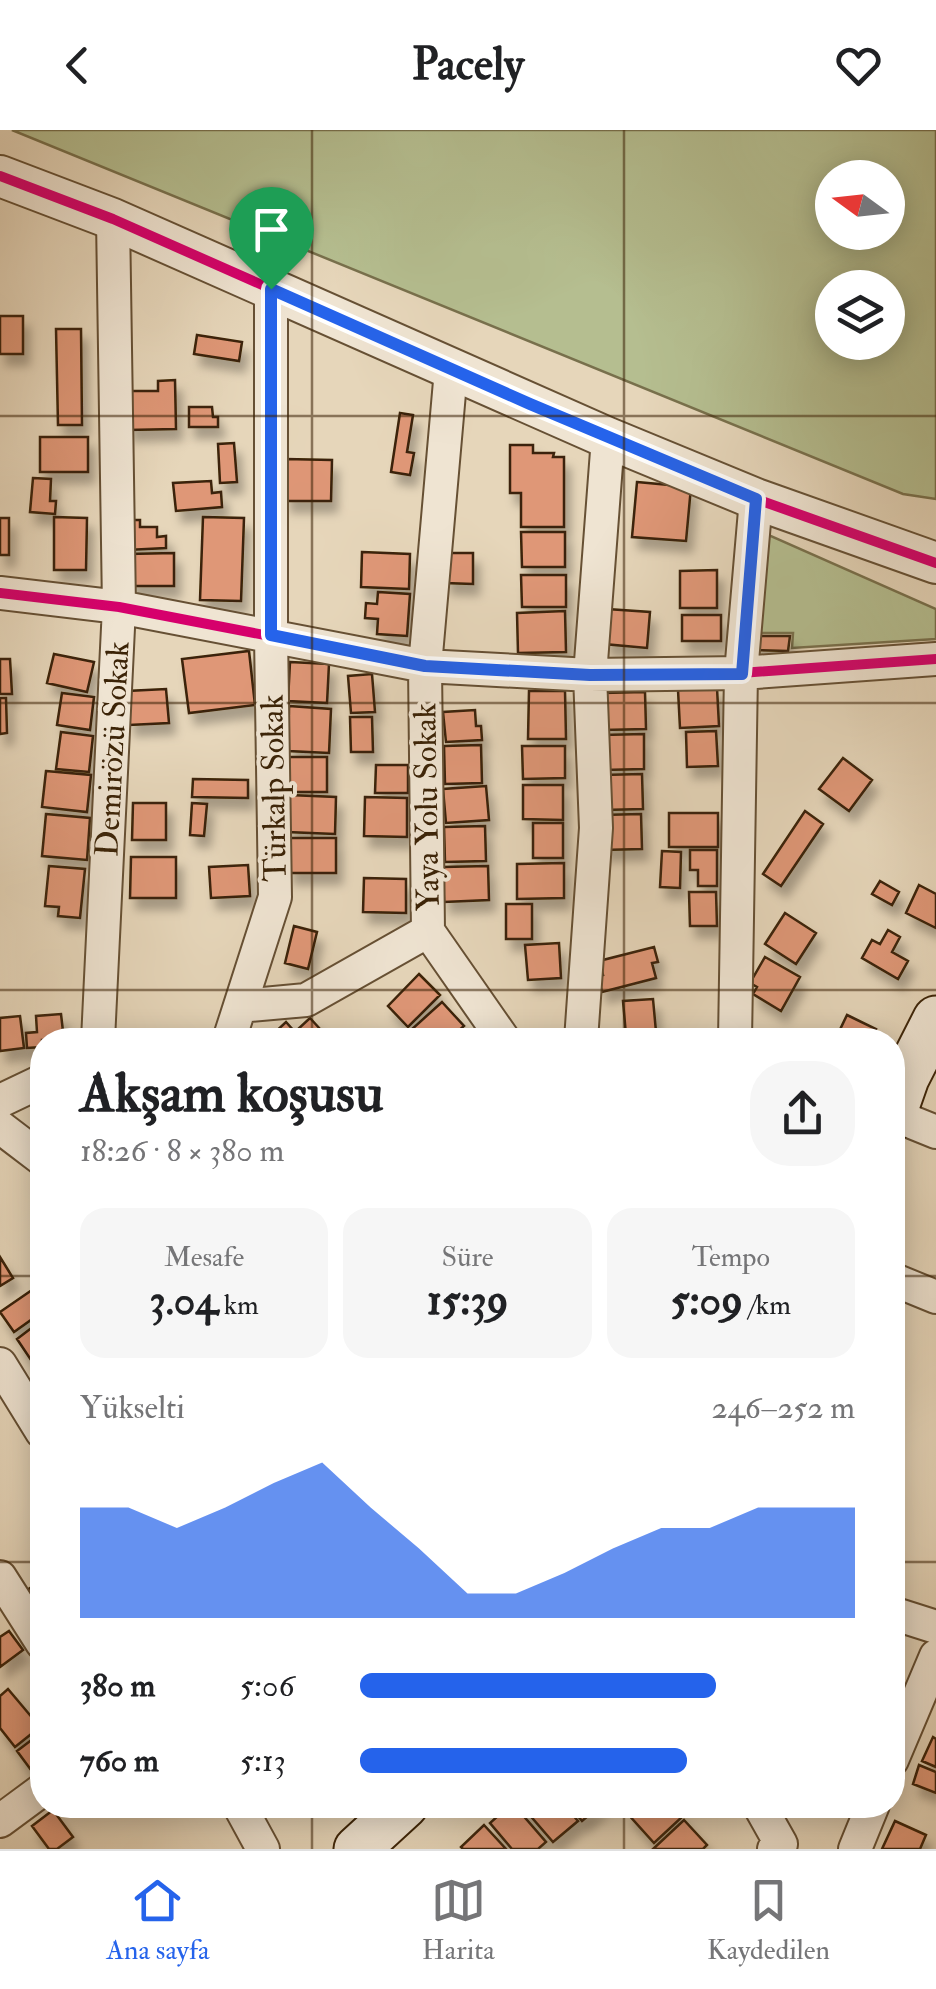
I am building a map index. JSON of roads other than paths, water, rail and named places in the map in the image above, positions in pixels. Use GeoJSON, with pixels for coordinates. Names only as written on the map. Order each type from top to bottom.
{"type":"FeatureCollection","features":[{"type":"Feature","properties":{"kind":"main road"},"geometry":{"type":"LineString","coordinates":[[905,1081],[936,1019]]}},
{"type":"Feature","properties":{"kind":"main road"},"geometry":{"type":"LineString","coordinates":[[357,1849],[391,1818]]}},
{"type":"Feature","properties":{"kind":"street"},"geometry":{"type":"LineString","coordinates":[[0,176],[113,219],[608,438],[756,499],[935,564]]}},
{"type":"Feature","properties":{"kind":"street","name":"Demirözü Sokak"},"geometry":{"type":"LineString","coordinates":[[99,1028],[119,606],[113,219]]}},
{"type":"Feature","properties":{"kind":"street","name":"Türkalp Sokak"},"geometry":{"type":"LineString","coordinates":[[233,1028],[275,897],[271,289]]}},
{"type":"Feature","properties":{"kind":"street","name":"Yaya Yolu Sokak"},"geometry":{"type":"LineString","coordinates":[[451,370],[425,666],[428,931],[496,1028]]}},
{"type":"Feature","properties":{"kind":"street"},"geometry":{"type":"LineString","coordinates":[[582,1028],[596,828],[590,675],[608,438]]}},
{"type":"Feature","properties":{"kind":"street"},"geometry":{"type":"LineString","coordinates":[[735,1028],[742,674],[756,499]]}},
{"type":"Feature","properties":{"kind":"street"},"geometry":{"type":"LineString","coordinates":[[0,594],[119,606],[425,666],[590,675],[742,674],[936,658]]}},
{"type":"Feature","properties":{"kind":"street"},"geometry":{"type":"LineString","coordinates":[[240,1006],[306,1000],[428,931]]}},
{"type":"Feature","properties":{"kind":"street"},"geometry":{"type":"LineString","coordinates":[[0,1101],[30,1087]]}},
{"type":"Feature","properties":{"kind":"street"},"geometry":{"type":"LineString","coordinates":[[905,1121],[936,1132]]}},
{"type":"Feature","properties":{"kind":"street"},"geometry":{"type":"LineString","coordinates":[[0,1126],[30,1149]]}},
{"type":"Feature","properties":{"kind":"street"},"geometry":{"type":"LineString","coordinates":[[905,1284],[936,1297]]}},
{"type":"Feature","properties":{"kind":"street"},"geometry":{"type":"LineString","coordinates":[[0,1364],[30,1413]]}},
{"type":"Feature","properties":{"kind":"street"},"geometry":{"type":"LineString","coordinates":[[0,1577],[30,1625]]}},
{"type":"Feature","properties":{"kind":"street"},"geometry":{"type":"LineString","coordinates":[[905,1616],[936,1626]]}},
{"type":"Feature","properties":{"kind":"street"},"geometry":{"type":"LineString","coordinates":[[905,1729],[936,1656]]}},
{"type":"Feature","properties":{"kind":"street"},"geometry":{"type":"LineString","coordinates":[[0,1821],[30,1799]]}},
{"type":"Feature","properties":{"kind":"street"},"geometry":{"type":"LineString","coordinates":[[246,1818],[263,1849]]}},
{"type":"Feature","properties":{"kind":"street"},"geometry":{"type":"LineString","coordinates":[[766,1818],[780,1847]]}},
{"type":"Feature","properties":{"kind":"street"},"geometry":{"type":"LineString","coordinates":[[855,1849],[868,1818]]}}]}
